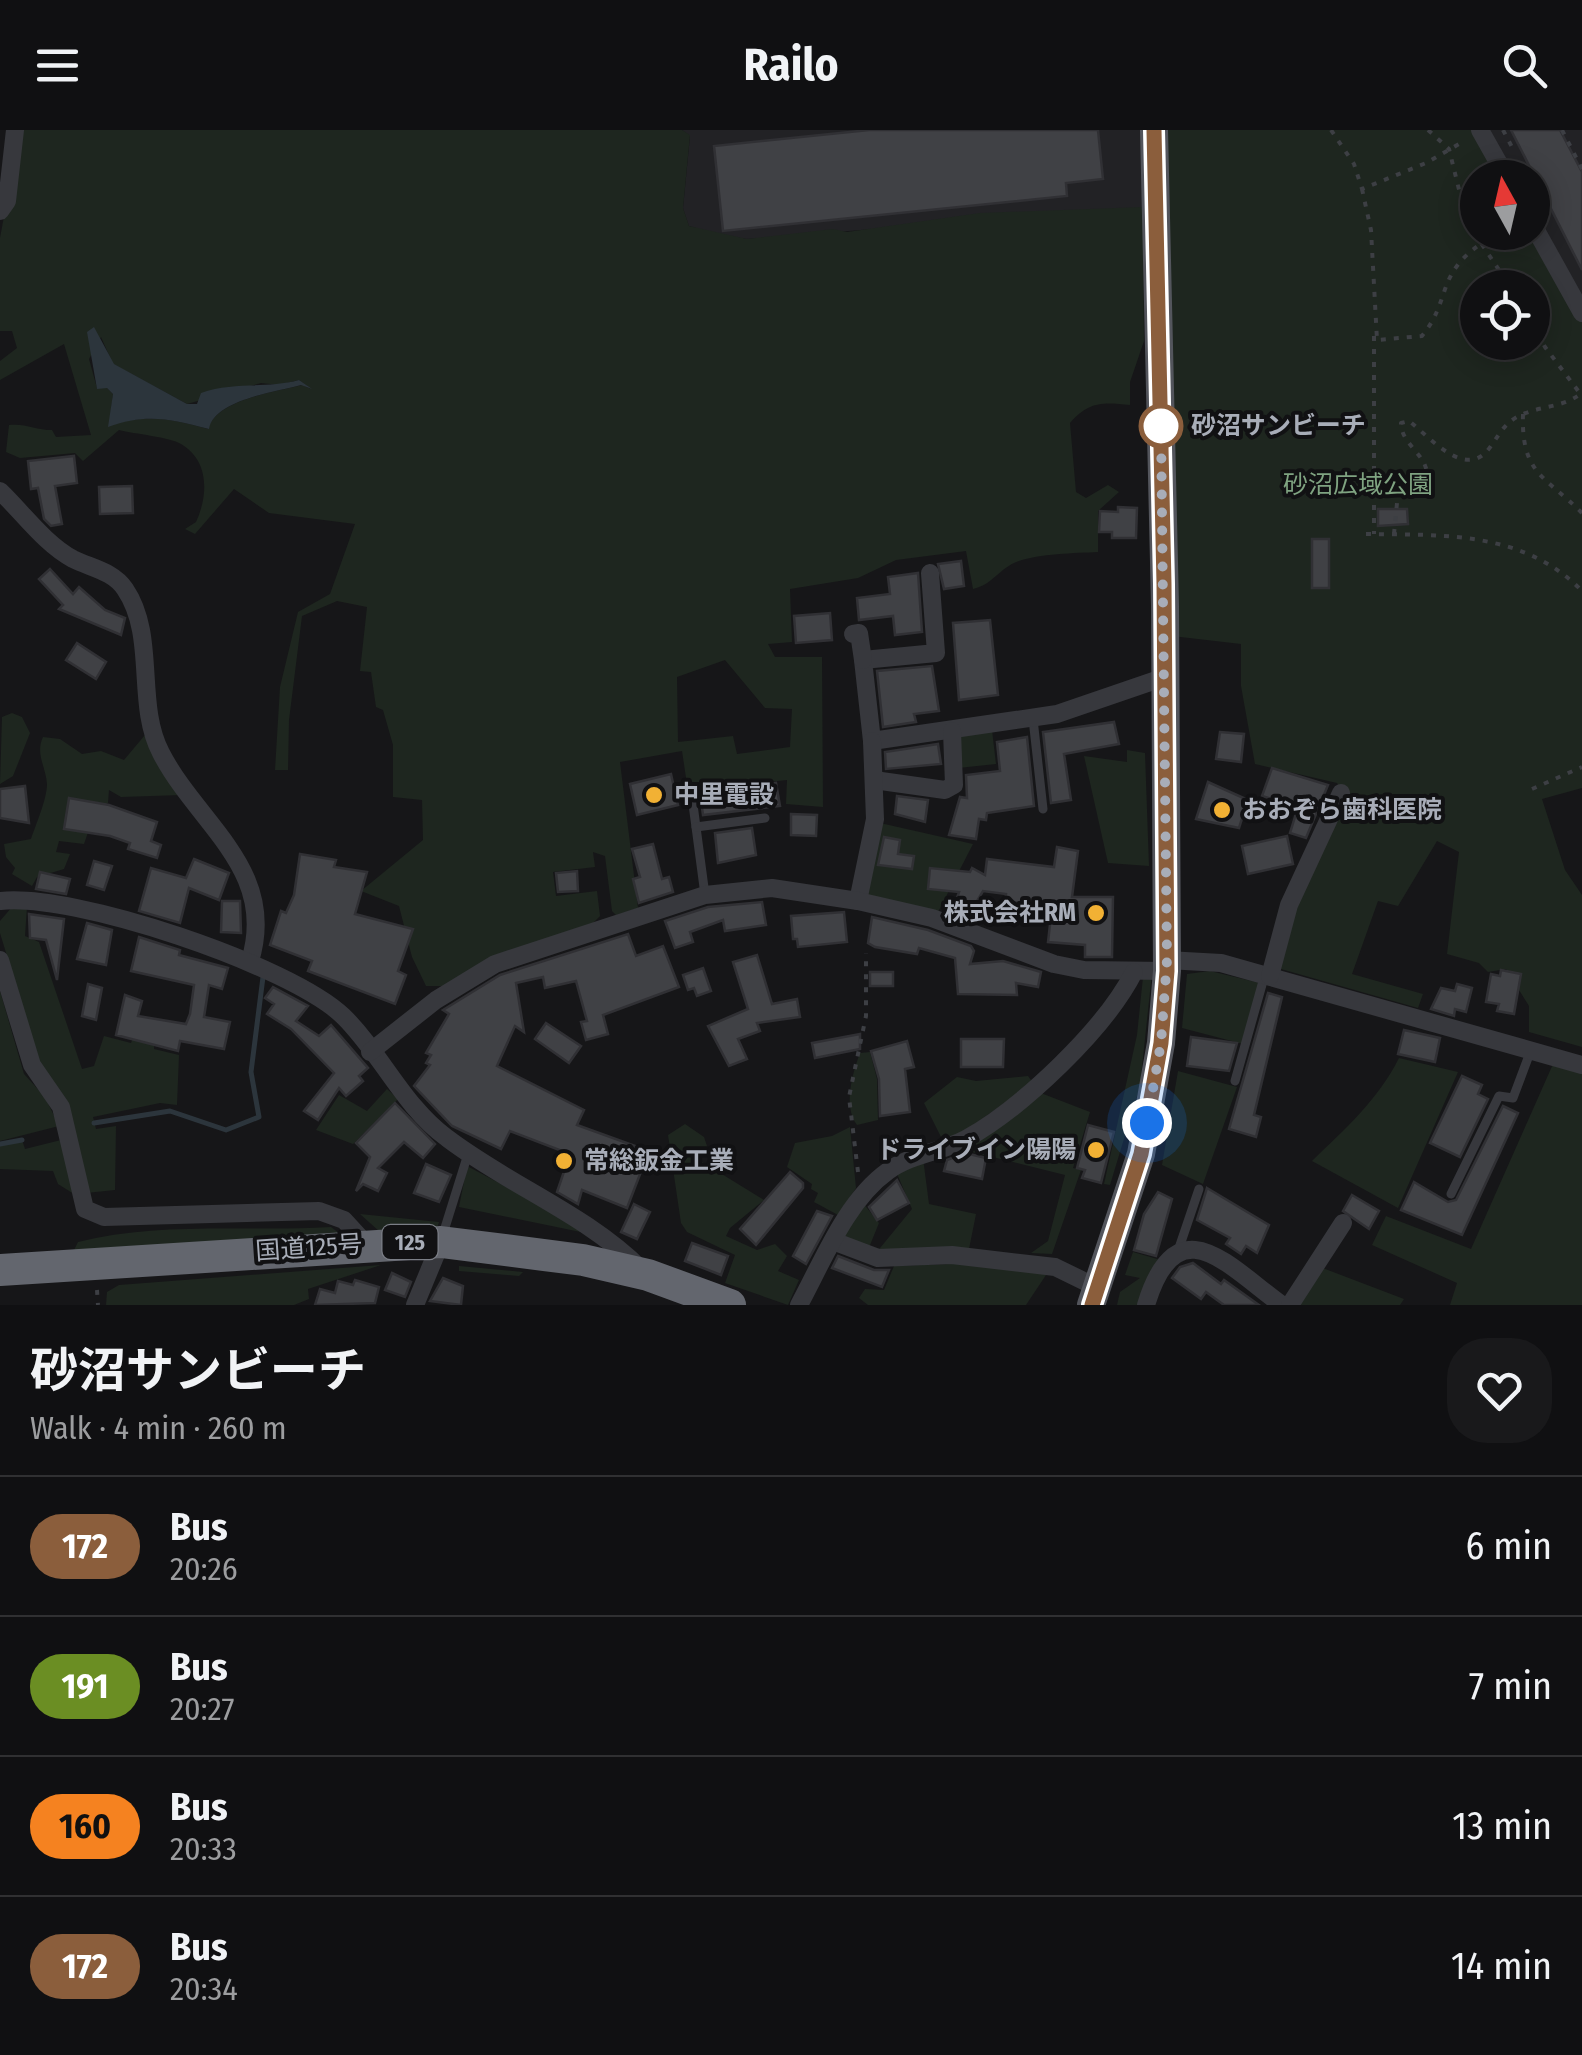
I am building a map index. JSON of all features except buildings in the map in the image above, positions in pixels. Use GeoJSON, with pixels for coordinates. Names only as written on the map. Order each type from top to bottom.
{"type":"FeatureCollection","features":[{"type":"Feature","properties":{"kind":"highway","name":"国道125号"},"geometry":{"type":"LineString","coordinates":[[0,1270],[440,1242],[552,1255],[648,1275],[730,1305]]}},
{"type":"Feature","properties":{"kind":"main road"},"geometry":{"type":"LineString","coordinates":[[1094,1297],[1141,1154],[1161,1043],[1167,966],[1154,130]]}},
{"type":"Feature","properties":{"kind":"street"},"geometry":{"type":"LineString","coordinates":[[0,212],[7,201],[15,130]]}},
{"type":"Feature","properties":{"kind":"street"},"geometry":{"type":"LineString","coordinates":[[1476,133],[1494,160]]}},
{"type":"Feature","properties":{"kind":"street"},"geometry":{"type":"LineString","coordinates":[[1547,250],[1582,313]]}},
{"type":"Feature","properties":{"kind":"street"},"geometry":{"type":"LineString","coordinates":[[0,492],[56,548],[118,580],[128,592],[146,666],[150,729],[162,755],[254,888],[256,940],[250,960]]}},
{"type":"Feature","properties":{"kind":"street"},"geometry":{"type":"LineString","coordinates":[[863,660],[936,653],[930,573]]}},
{"type":"Feature","properties":{"kind":"street"},"geometry":{"type":"LineString","coordinates":[[853,634],[859,633],[863,660],[875,819],[858,901]]}},
{"type":"Feature","properties":{"kind":"street"},"geometry":{"type":"LineString","coordinates":[[872,742],[1033,719],[1087,707],[1165,677]]}},
{"type":"Feature","properties":{"kind":"street"},"geometry":{"type":"LineString","coordinates":[[874,780],[945,790],[954,786],[952,731]]}},
{"type":"Feature","properties":{"kind":"street"},"geometry":{"type":"LineString","coordinates":[[1267,975],[1289,905],[1341,793]]}},
{"type":"Feature","properties":{"kind":"street"},"geometry":{"type":"LineString","coordinates":[[370,1052],[436,1000],[495,964],[705,895],[772,888],[858,901],[932,918],[1040,960],[1084,970],[1134,972],[1221,963],[1582,1065]]}},
{"type":"Feature","properties":{"kind":"street"},"geometry":{"type":"LineString","coordinates":[[0,901],[107,916],[250,960],[343,1016],[441,1134],[468,1154],[602,1232],[648,1275]]}},
{"type":"Feature","properties":{"kind":"street"},"geometry":{"type":"LineString","coordinates":[[0,960],[32,1065],[60,1107],[86,1209],[104,1217],[319,1211],[344,1220],[366,1244]]}},
{"type":"Feature","properties":{"kind":"street"},"geometry":{"type":"LineString","coordinates":[[798,1305],[863,1196],[899,1164],[971,1136],[1054,1070],[1115,1007],[1134,972]]}},
{"type":"Feature","properties":{"kind":"street"},"geometry":{"type":"LineString","coordinates":[[1146,1305],[1164,1268],[1178,1251],[1195,1247],[1225,1262],[1286,1305],[1344,1222]]}},
{"type":"Feature","properties":{"kind":"street"},"geometry":{"type":"LineString","coordinates":[[833,1241],[878,1258],[952,1255],[1055,1267],[1094,1297]]}},
{"type":"Feature","properties":{"kind":"street"},"geometry":{"type":"LineString","coordinates":[[415,1305],[440,1242]]}},
{"type":"Feature","properties":{"kind":"lane"},"geometry":{"type":"LineString","coordinates":[[1033,719],[1042,808]]}},
{"type":"Feature","properties":{"kind":"lane"},"geometry":{"type":"LineString","coordinates":[[692,797],[705,895]]}},
{"type":"Feature","properties":{"kind":"lane"},"geometry":{"type":"LineString","coordinates":[[696,827],[765,818]]}},
{"type":"Feature","properties":{"kind":"lane"},"geometry":{"type":"LineString","coordinates":[[1235,1081],[1267,975]]}},
{"type":"Feature","properties":{"kind":"lane"},"geometry":{"type":"LineString","coordinates":[[1451,1194],[1499,1096],[1513,1098],[1531,1050]]}},
{"type":"Feature","properties":{"kind":"lane"},"geometry":{"type":"LineString","coordinates":[[440,1242],[468,1154]]}},
{"type":"Feature","properties":{"kind":"lane"},"geometry":{"type":"LineString","coordinates":[[1178,1251],[1199,1189]]}},
{"type":"Feature","properties":{"kind":"path"},"geometry":{"type":"LineString","coordinates":[[1331,130],[1354,164],[1371,230],[1374,534]]}},
{"type":"Feature","properties":{"kind":"path"},"geometry":{"type":"LineString","coordinates":[[1428,130],[1450,150],[1460,192]]}},
{"type":"Feature","properties":{"kind":"path"},"geometry":{"type":"LineString","coordinates":[[1562,130],[1582,169]]}},
{"type":"Feature","properties":{"kind":"path"},"geometry":{"type":"LineString","coordinates":[[1362,189],[1450,150],[1476,133]]}},
{"type":"Feature","properties":{"kind":"path"},"geometry":{"type":"LineString","coordinates":[[1374,336],[1377,340],[1410,341],[1422,336],[1433,323],[1449,272],[1469,250]]}},
{"type":"Feature","properties":{"kind":"path"},"geometry":{"type":"LineString","coordinates":[[1394,534],[1397,503],[1427,474],[1427,466],[1401,432],[1401,423],[1409,420],[1442,450],[1472,461],[1488,450],[1502,428],[1523,414],[1568,403],[1582,394],[1550,353]]}},
{"type":"Feature","properties":{"kind":"path"},"geometry":{"type":"LineString","coordinates":[[1523,414],[1525,455],[1531,466],[1582,514]]}},
{"type":"Feature","properties":{"kind":"path"},"geometry":{"type":"LineString","coordinates":[[1366,534],[1472,536],[1510,545],[1560,572],[1582,590]]}},
{"type":"Feature","properties":{"kind":"path"},"geometry":{"type":"LineString","coordinates":[[1532,789],[1582,767]]}},
{"type":"Feature","properties":{"kind":"path"},"geometry":{"type":"LineString","coordinates":[[863,1196],[849,1097],[866,1016],[866,954]]}},
{"type":"Feature","properties":{"kind":"shaded area"},"geometry":{"type":"Polygon","coordinates":[[[682,130],[1143,130],[1144,208],[747,239],[715,234],[689,226],[683,208],[690,136],[682,130]]]}},
{"type":"Feature","properties":{"kind":"shaded area"},"geometry":{"type":"Polygon","coordinates":[[[1486,130],[1582,130],[1582,301],[1550,244],[1550,160],[1503,160],[1486,130]]]}},
{"type":"Feature","properties":{"kind":"shaded area"},"geometry":{"type":"Polygon","coordinates":[[[94,327],[114,364],[187,404],[197,404],[201,393],[226,387],[299,380],[312,389],[301,385],[233,404],[213,419],[209,429],[158,419],[108,427],[113,394],[107,388],[97,389],[87,332],[94,327]]]}},
{"type":"Feature","properties":{"kind":"green space"},"geometry":{"type":"Polygon","coordinates":[[[20,130],[682,130],[690,135],[683,208],[689,226],[747,239],[833,229],[847,232],[980,213],[1143,207],[1144,341],[1130,382],[1130,405],[1097,405],[1084,410],[1070,423],[1076,492],[1086,498],[1108,485],[1119,492],[1098,511],[1098,552],[1027,559],[973,589],[966,551],[896,560],[858,578],[790,589],[792,642],[768,644],[775,657],[822,657],[823,807],[786,804],[787,780],[688,791],[682,751],[620,762],[638,908],[616,915],[612,911],[605,856],[593,852],[595,867],[553,872],[556,896],[597,891],[600,916],[593,923],[447,986],[426,986],[412,957],[399,906],[361,891],[423,840],[422,800],[393,797],[393,745],[383,710],[376,707],[371,672],[360,671],[367,607],[337,601],[302,616],[289,720],[288,770],[275,770],[280,687],[298,612],[330,594],[355,524],[269,513],[234,489],[195,534],[185,529],[196,522],[200,512],[202,469],[181,444],[161,438],[119,430],[83,461],[75,453],[20,458],[6,452],[9,425],[52,430],[56,437],[91,435],[64,344],[0,380],[0,361],[17,348],[12,331],[0,331],[0,238],[20,130]],[[101,337],[89,359],[97,388],[107,388],[113,394],[109,426],[158,419],[208,429],[213,419],[234,404],[302,385],[311,389],[299,380],[279,385],[261,383],[187,404],[113,364],[101,337]],[[725,660],[677,677],[678,742],[733,736],[737,754],[790,747],[792,709],[765,708],[725,660]]]}},
{"type":"Feature","properties":{"kind":"green space","name":"砂沼広域公園"},"geometry":{"type":"Polygon","coordinates":[[[1160,130],[1475,130],[1492,160],[1460,160],[1460,250],[1542,250],[1582,322],[1582,788],[1542,799],[1565,870],[1582,895],[1582,1047],[1529,1032],[1529,1006],[1506,969],[1488,972],[1479,963],[1447,954],[1459,852],[1437,841],[1398,906],[1378,901],[1352,974],[1423,994],[1418,1008],[1281,969],[1279,955],[1313,866],[1349,800],[1337,783],[1255,764],[1241,686],[1241,644],[1172,636],[1160,130]]]}},
{"type":"Feature","properties":{"kind":"green space"},"geometry":{"type":"Polygon","coordinates":[[[12,713],[22,717],[30,733],[13,776],[0,784],[2,717],[12,713]]]}},
{"type":"Feature","properties":{"kind":"green space"},"geometry":{"type":"Polygon","coordinates":[[[992,730],[996,764],[958,768],[961,735],[992,730]]]}},
{"type":"Feature","properties":{"kind":"green space"},"geometry":{"type":"Polygon","coordinates":[[[145,735],[182,795],[121,797],[109,790],[108,803],[96,809],[84,844],[59,841],[56,852],[70,854],[64,869],[37,877],[32,886],[12,874],[15,868],[6,857],[4,844],[31,839],[45,797],[47,784],[40,749],[43,737],[60,739],[82,754],[101,751],[124,760],[145,735]]]}},
{"type":"Feature","properties":{"kind":"green space"},"geometry":{"type":"Polygon","coordinates":[[[1127,750],[1145,753],[1149,866],[1108,863],[1084,756],[1127,762],[1127,750]]]}},
{"type":"Feature","properties":{"kind":"green space"},"geometry":{"type":"Polygon","coordinates":[[[880,823],[973,844],[938,912],[862,896],[880,823]]]}},
{"type":"Feature","properties":{"kind":"green space"},"geometry":{"type":"Polygon","coordinates":[[[12,907],[27,907],[25,936],[39,942],[82,1069],[94,1066],[104,1036],[131,1043],[133,1038],[154,1043],[154,1049],[179,1055],[177,1105],[160,1103],[93,1117],[96,1129],[116,1126],[115,1190],[86,1193],[41,1068],[0,933],[0,921],[12,907]]]}},
{"type":"Feature","properties":{"kind":"green space"},"geometry":{"type":"Polygon","coordinates":[[[1210,971],[1260,983],[1243,1044],[1182,1028],[1187,974],[1210,971]]]}},
{"type":"Feature","properties":{"kind":"green space"},"geometry":{"type":"Polygon","coordinates":[[[1152,973],[1140,1086],[1110,1185],[1104,1184],[1137,1035],[1143,977],[1152,973]]]}},
{"type":"Feature","properties":{"kind":"green space"},"geometry":{"type":"Polygon","coordinates":[[[0,991],[24,1074],[45,1097],[59,1126],[0,1141],[0,991]]]}},
{"type":"Feature","properties":{"kind":"green space"},"geometry":{"type":"Polygon","coordinates":[[[870,1052],[877,1079],[878,1120],[857,1125],[850,1109],[852,1080],[860,1053],[870,1052]]]}},
{"type":"Feature","properties":{"kind":"green space"},"geometry":{"type":"Polygon","coordinates":[[[1399,1058],[1458,1072],[1398,1208],[1312,1161],[1371,1101],[1399,1058]]]}},
{"type":"Feature","properties":{"kind":"green space"},"geometry":{"type":"Polygon","coordinates":[[[1553,1064],[1582,1071],[1582,1305],[1450,1305],[1457,1283],[1372,1245],[1386,1216],[1471,1249],[1553,1064]]]}},
{"type":"Feature","properties":{"kind":"green space"},"geometry":{"type":"Polygon","coordinates":[[[1178,1071],[1237,1087],[1203,1184],[1162,1165],[1178,1071]]]}},
{"type":"Feature","properties":{"kind":"green space"},"geometry":{"type":"Polygon","coordinates":[[[1028,1076],[1033,1083],[945,1145],[924,1103],[957,1077],[976,1081],[1028,1076]]]}},
{"type":"Feature","properties":{"kind":"green space"},"geometry":{"type":"Polygon","coordinates":[[[387,1089],[398,1099],[353,1144],[316,1130],[339,1095],[367,1111],[387,1089]]]}},
{"type":"Feature","properties":{"kind":"green space"},"geometry":{"type":"Polygon","coordinates":[[[1033,1090],[1090,1112],[1073,1168],[1081,1170],[1052,1254],[1031,1253],[1048,1241],[1065,1175],[956,1148],[1033,1090]]]}},
{"type":"Feature","properties":{"kind":"green space"},"geometry":{"type":"Polygon","coordinates":[[[685,1124],[704,1137],[708,1149],[699,1160],[764,1200],[730,1228],[726,1236],[757,1250],[775,1244],[787,1256],[778,1271],[799,1280],[788,1305],[725,1283],[735,1255],[687,1232],[681,1223],[668,1135],[685,1124]]]}},
{"type":"Feature","properties":{"kind":"green space"},"geometry":{"type":"Polygon","coordinates":[[[850,1127],[856,1188],[838,1215],[814,1202],[818,1193],[811,1189],[812,1184],[787,1167],[795,1143],[832,1136],[850,1127]]]}},
{"type":"Feature","properties":{"kind":"green space"},"geometry":{"type":"Polygon","coordinates":[[[22,1140],[25,1149],[61,1140],[74,1194],[58,1184],[53,1171],[0,1169],[0,1144],[22,1140]]]}},
{"type":"Feature","properties":{"kind":"green space"},"geometry":{"type":"Polygon","coordinates":[[[923,1158],[929,1204],[976,1214],[969,1249],[876,1253],[912,1209],[895,1169],[923,1158]]]}},
{"type":"Feature","properties":{"kind":"green space"},"geometry":{"type":"Polygon","coordinates":[[[467,1166],[600,1236],[459,1207],[467,1166]]]}},
{"type":"Feature","properties":{"kind":"green space"},"geometry":{"type":"Polygon","coordinates":[[[863,1203],[879,1223],[870,1245],[863,1248],[839,1239],[863,1203]]]}},
{"type":"Feature","properties":{"kind":"green space"},"geometry":{"type":"Polygon","coordinates":[[[360,1214],[439,1222],[437,1228],[379,1231],[360,1214]]]}},
{"type":"Feature","properties":{"kind":"green space"},"geometry":{"type":"Polygon","coordinates":[[[331,1227],[339,1233],[71,1256],[78,1242],[140,1232],[331,1227]]]}},
{"type":"Feature","properties":{"kind":"green space"},"geometry":{"type":"Polygon","coordinates":[[[1133,1252],[1164,1261],[1142,1305],[1117,1305],[1120,1292],[1140,1278],[1125,1275],[1133,1252]]]}},
{"type":"Feature","properties":{"kind":"green space"},"geometry":{"type":"Polygon","coordinates":[[[981,1263],[1048,1272],[1026,1305],[868,1305],[859,1298],[865,1289],[884,1290],[894,1266],[981,1263]]]}},
{"type":"Feature","properties":{"kind":"green space"},"geometry":{"type":"Polygon","coordinates":[[[381,1265],[308,1289],[309,1299],[294,1305],[106,1305],[107,1292],[119,1285],[381,1265]]]}},
{"type":"Feature","properties":{"kind":"green space"},"geometry":{"type":"Polygon","coordinates":[[[459,1266],[523,1272],[519,1276],[459,1271],[459,1266]]]}},
{"type":"Feature","properties":{"kind":"green space"},"geometry":{"type":"Polygon","coordinates":[[[1320,1267],[1404,1299],[1400,1305],[1297,1305],[1320,1267]]]}},
{"type":"Feature","properties":{"kind":"waterway"},"geometry":{"type":"LineString","coordinates":[[94,1123],[170,1111],[226,1130],[259,1117],[251,1072],[263,977]]}},
{"type":"Feature","properties":{"kind":"waterway"},"geometry":{"type":"LineString","coordinates":[[0,1144],[22,1140]]}},
{"type":"Feature","properties":{"kind":"bus line","name":"172"},"geometry":{"type":"LineString","coordinates":[[1092,1305],[1141,1154],[1161,1043],[1167,971],[1154,130]]}},
{"type":"Feature","properties":{"kind":"place","name":"砂沼サンビーチ"},"geometry":{"type":"Point","coordinates":[1161,426]}},
{"type":"Feature","properties":{"kind":"place","name":"中里電設"},"geometry":{"type":"Point","coordinates":[654,795]}},
{"type":"Feature","properties":{"kind":"place","name":"おおぞら歯科医院"},"geometry":{"type":"Point","coordinates":[1222,810]}},
{"type":"Feature","properties":{"kind":"place","name":"株式会社RM"},"geometry":{"type":"Point","coordinates":[1096,913]}},
{"type":"Feature","properties":{"kind":"place","name":"ドライブイン陽陽"},"geometry":{"type":"Point","coordinates":[1096,1150]}},
{"type":"Feature","properties":{"kind":"place","name":"常総鈑金工業"},"geometry":{"type":"Point","coordinates":[564,1161]}},
{"type":"Feature","properties":{"kind":"route"},"geometry":{"type":"LineString","coordinates":[[1147,1123],[1161,1043],[1167,960],[1161,426]]}}]}
